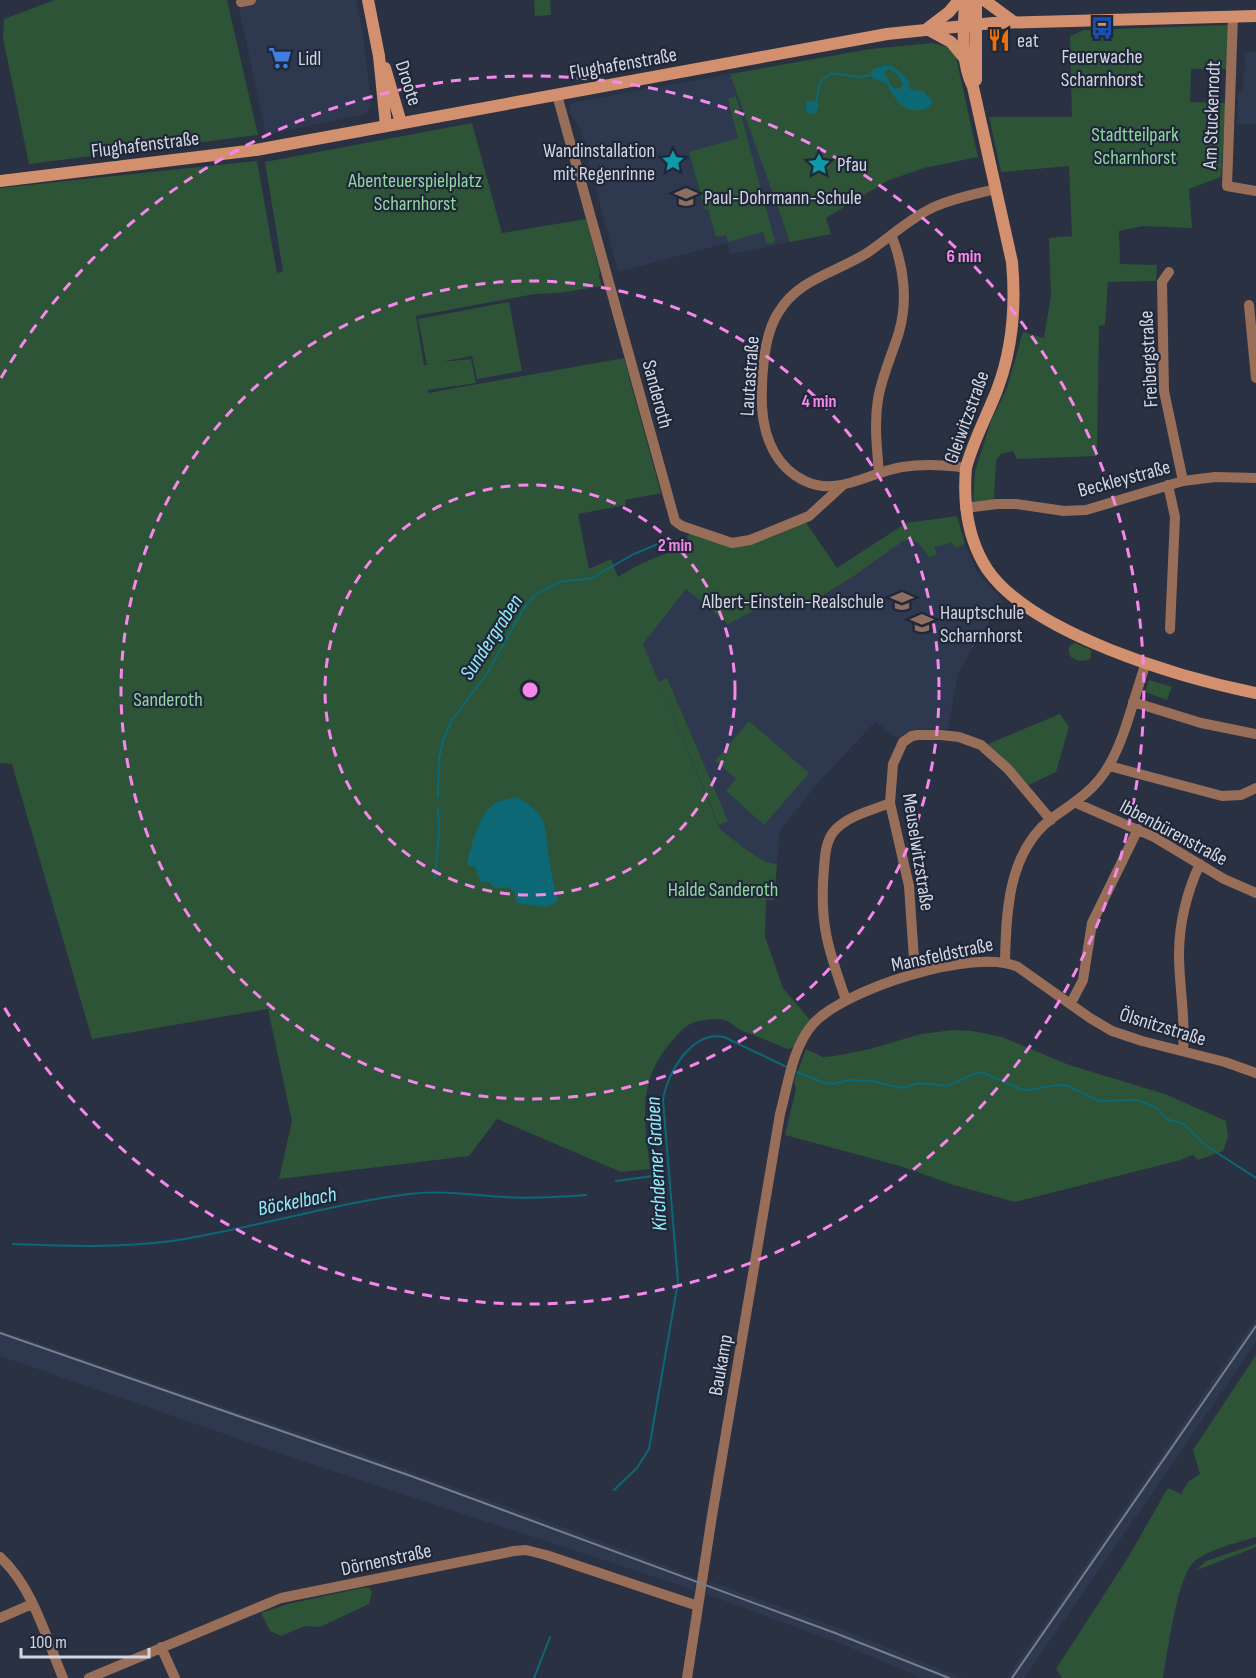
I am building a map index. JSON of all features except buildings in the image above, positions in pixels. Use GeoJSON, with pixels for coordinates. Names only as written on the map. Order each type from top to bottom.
{"type":"FeatureCollection","features":[{"type":"Feature","properties":{"kind":"main road","name":"Droote"},"geometry":{"type":"LineString","coordinates":[[368,0],[379,56],[386,126]]}},
{"type":"Feature","properties":{"kind":"main road"},"geometry":{"type":"LineString","coordinates":[[959,0],[949,12],[927,29],[951,42],[967,61]]}},
{"type":"Feature","properties":{"kind":"main road","name":"Gleiwitzstraße"},"geometry":{"type":"LineString","coordinates":[[965,0],[976,81],[973,87]]}},
{"type":"Feature","properties":{"kind":"main road","name":"Gleiwitzstraße"},"geometry":{"type":"LineString","coordinates":[[976,0],[970,24],[967,61],[969,80],[973,87],[1012,261],[1014,287],[1013,326],[1004,368],[966,468],[965,508],[971,535],[981,559],[997,582],[1029,609],[1068,630],[1146,663],[1256,693]]}},
{"type":"Feature","properties":{"kind":"main road"},"geometry":{"type":"LineString","coordinates":[[984,0],[1014,22]]}},
{"type":"Feature","properties":{"kind":"main road","name":"Flughafenstraße"},"geometry":{"type":"LineString","coordinates":[[0,181],[256,150],[863,38],[927,29],[1014,22],[1256,16]]}},
{"type":"Feature","properties":{"kind":"main road","name":"Droote"},"geometry":{"type":"LineString","coordinates":[[379,56],[383,62],[401,123]]}},
{"type":"Feature","properties":{"kind":"street","name":"Am Stuckenrodt"},"geometry":{"type":"LineString","coordinates":[[1233,16],[1227,186],[1256,191]]}},
{"type":"Feature","properties":{"kind":"street","name":"Sanderoth"},"geometry":{"type":"LineString","coordinates":[[557,95],[675,521],[682,526],[732,543],[750,540],[809,516],[843,485]]}},
{"type":"Feature","properties":{"kind":"street","name":"Lautastraße"},"geometry":{"type":"LineString","coordinates":[[966,468],[910,466],[843,485],[824,486],[807,482],[786,469],[770,446],[764,428],[762,403],[767,343],[777,315],[792,295],[816,278],[862,256],[892,237],[920,214],[932,208],[962,197],[996,189]]}},
{"type":"Feature","properties":{"kind":"street"},"geometry":{"type":"LineString","coordinates":[[879,473],[876,439],[877,407],[883,379],[899,330],[904,300],[901,268],[892,237]]}},
{"type":"Feature","properties":{"kind":"street","name":"Freibergstraße"},"geometry":{"type":"LineString","coordinates":[[1169,272],[1162,282],[1164,391],[1183,481]]}},
{"type":"Feature","properties":{"kind":"street"},"geometry":{"type":"LineString","coordinates":[[1249,305],[1256,378]]}},
{"type":"Feature","properties":{"kind":"street","name":"Beckleystraße"},"geometry":{"type":"LineString","coordinates":[[965,508],[1016,504],[1064,511],[1086,510],[1183,481],[1215,477],[1256,478]]}},
{"type":"Feature","properties":{"kind":"street"},"geometry":{"type":"LineString","coordinates":[[1167,485],[1175,517],[1170,629]]}},
{"type":"Feature","properties":{"kind":"street","name":"Mansfeldstraße"},"geometry":{"type":"LineString","coordinates":[[795,1060],[811,1026],[830,1009],[846,1000],[915,974],[975,963],[1005,962],[1007,916],[1016,871],[1032,840],[1051,820],[1091,790],[1109,766],[1146,663]]}},
{"type":"Feature","properties":{"kind":"street"},"geometry":{"type":"LineString","coordinates":[[1133,702],[1201,723],[1256,734]]}},
{"type":"Feature","properties":{"kind":"street","name":"Meuselwitzstraße"},"geometry":{"type":"LineString","coordinates":[[915,974],[909,886],[890,803],[893,764],[903,742],[918,735],[941,735],[959,737],[981,745],[992,753],[1051,820]]}},
{"type":"Feature","properties":{"kind":"street","name":"Ibbenbürenstraße"},"geometry":{"type":"LineString","coordinates":[[1109,766],[1222,796],[1241,795],[1256,788]]}},
{"type":"Feature","properties":{"kind":"street"},"geometry":{"type":"LineString","coordinates":[[846,1000],[824,930],[822,897],[826,849],[832,833],[844,822],[890,803]]}},
{"type":"Feature","properties":{"kind":"street","name":"Ibbenbürenstraße"},"geometry":{"type":"LineString","coordinates":[[1076,803],[1138,829],[1224,879],[1256,893]]}},
{"type":"Feature","properties":{"kind":"street"},"geometry":{"type":"LineString","coordinates":[[1071,1004],[1083,980],[1092,923],[1138,829]]}},
{"type":"Feature","properties":{"kind":"street"},"geometry":{"type":"LineString","coordinates":[[1184,1051],[1185,1031],[1179,943],[1184,915],[1200,864]]}},
{"type":"Feature","properties":{"kind":"street","name":"Ölsnitzstraße"},"geometry":{"type":"LineString","coordinates":[[1005,962],[1018,967],[1090,1018],[1123,1036],[1225,1062],[1256,1073]]}},
{"type":"Feature","properties":{"kind":"street","name":"Baukamp"},"geometry":{"type":"LineString","coordinates":[[687,1678],[776,1138],[795,1060]]}},
{"type":"Feature","properties":{"kind":"street","name":"Dörnenstraße"},"geometry":{"type":"LineString","coordinates":[[89,1678],[281,1598],[514,1551],[526,1550],[698,1606]]}},
{"type":"Feature","properties":{"kind":"street"},"geometry":{"type":"LineString","coordinates":[[0,1557],[14,1571],[32,1604],[63,1678]]}},
{"type":"Feature","properties":{"kind":"street"},"geometry":{"type":"LineString","coordinates":[[0,1618],[32,1604]]}},
{"type":"Feature","properties":{"kind":"street"},"geometry":{"type":"LineString","coordinates":[[162,1647],[175,1678]]}},
{"type":"Feature","properties":{"kind":"shaded area"},"geometry":{"type":"Polygon","coordinates":[[[237,0],[356,0],[364,40],[371,105],[366,114],[266,135],[237,0]]]}},
{"type":"Feature","properties":{"kind":"shaded area"},"geometry":{"type":"Polygon","coordinates":[[[1244,52],[1256,52],[1256,124],[1237,124],[1238,92],[1243,91],[1243,73],[1246,73],[1244,52]]]}},
{"type":"Feature","properties":{"kind":"shaded area"},"geometry":{"type":"Polygon","coordinates":[[[882,66],[892,66],[910,82],[908,83],[910,89],[924,92],[933,102],[930,107],[921,110],[908,109],[898,102],[886,83],[874,79],[871,70],[882,66]],[[889,69],[884,73],[893,88],[899,89],[903,84],[898,75],[889,69]]]}},
{"type":"Feature","properties":{"kind":"shaded area","name":"Paul-Dohrmann-Schule"},"geometry":{"type":"Polygon","coordinates":[[[730,74],[790,242],[731,254],[727,243],[618,272],[580,129],[570,113],[570,105],[575,102],[730,74]]]}},
{"type":"Feature","properties":{"kind":"shaded area"},"geometry":{"type":"Polygon","coordinates":[[[808,101],[818,102],[815,114],[806,111],[808,101]]]}},
{"type":"Feature","properties":{"kind":"shaded area"},"geometry":{"type":"Polygon","coordinates":[[[908,539],[919,543],[929,558],[933,547],[953,543],[955,548],[965,544],[977,572],[1004,602],[978,638],[958,674],[948,729],[918,729],[897,738],[875,722],[817,784],[780,831],[777,864],[766,862],[720,829],[642,644],[686,589],[728,623],[779,598],[806,606],[908,539]]]}},
{"type":"Feature","properties":{"kind":"shaded area"},"geometry":{"type":"Polygon","coordinates":[[[517,797],[535,810],[546,830],[550,865],[558,901],[545,907],[517,903],[515,893],[508,887],[497,888],[487,881],[481,883],[475,867],[467,864],[476,831],[484,815],[494,804],[517,797]]]}},
{"type":"Feature","properties":{"kind":"shaded area"},"geometry":{"type":"Polygon","coordinates":[[[1256,1318],[1256,1342],[1149,1498],[1024,1678],[1007,1678],[1256,1318]]]}},
{"type":"Feature","properties":{"kind":"shaded area"},"geometry":{"type":"Polygon","coordinates":[[[0,1330],[387,1463],[601,1541],[696,1578],[694,1590],[293,1458],[0,1356],[0,1330]]]}},
{"type":"Feature","properties":{"kind":"shaded area"},"geometry":{"type":"Polygon","coordinates":[[[709,1581],[844,1630],[962,1678],[922,1678],[839,1643],[706,1594],[709,1581]]]}},
{"type":"Feature","properties":{"kind":"green space"},"geometry":{"type":"Polygon","coordinates":[[[55,0],[227,0],[258,135],[29,164],[3,38],[4,19],[55,0]]]}},
{"type":"Feature","properties":{"kind":"green space"},"geometry":{"type":"Polygon","coordinates":[[[534,0],[550,0],[551,15],[535,16],[534,0]]]}},
{"type":"Feature","properties":{"kind":"green space","name":"Stadtteilpark Scharnhorst"},"geometry":{"type":"Polygon","coordinates":[[[1228,25],[1227,69],[1191,69],[1190,102],[1226,103],[1221,177],[1189,189],[1192,228],[1143,226],[1119,231],[1120,264],[1157,265],[1156,281],[1108,282],[1105,325],[1099,326],[1097,456],[1017,459],[1013,451],[1001,454],[996,461],[994,501],[973,502],[975,471],[991,421],[1007,388],[1023,332],[1044,338],[1051,295],[1049,238],[1072,236],[1069,166],[1001,172],[989,117],[1072,117],[1070,36],[1084,30],[1228,25]]]}},
{"type":"Feature","properties":{"kind":"green space"},"geometry":{"type":"Polygon","coordinates":[[[932,43],[947,47],[956,57],[978,157],[924,168],[887,181],[826,218],[831,234],[790,242],[730,74],[870,49],[932,43]]]}},
{"type":"Feature","properties":{"kind":"green space"},"geometry":{"type":"Polygon","coordinates":[[[736,96],[775,242],[767,244],[763,232],[728,242],[726,235],[716,237],[708,209],[705,210],[689,152],[738,138],[728,99],[736,96]]]}},
{"type":"Feature","properties":{"kind":"green space"},"geometry":{"type":"Polygon","coordinates":[[[472,123],[502,233],[586,219],[602,286],[559,293],[535,294],[416,316],[424,365],[427,365],[418,319],[509,302],[522,371],[477,379],[472,356],[441,362],[471,359],[476,383],[428,390],[428,393],[624,358],[661,493],[625,500],[626,505],[578,514],[589,569],[611,559],[618,577],[661,555],[689,546],[687,536],[692,533],[731,545],[805,521],[837,568],[906,523],[957,516],[965,544],[955,548],[952,543],[934,547],[937,554],[929,558],[916,542],[903,541],[806,606],[779,598],[728,624],[686,589],[643,644],[720,829],[748,851],[766,862],[777,864],[774,900],[766,900],[765,937],[783,988],[810,1020],[793,1047],[788,1049],[738,1029],[730,1022],[720,1019],[695,1022],[684,1028],[660,1057],[652,1072],[648,1087],[645,1118],[650,1169],[621,1172],[497,1119],[469,1156],[279,1179],[292,1121],[268,1009],[92,1039],[12,764],[0,763],[0,188],[257,161],[277,273],[283,271],[265,162],[472,123]]]}},
{"type":"Feature","properties":{"kind":"green space"},"geometry":{"type":"Polygon","coordinates":[[[1075,643],[1091,650],[1089,660],[1078,661],[1071,657],[1069,648],[1075,643]]]}},
{"type":"Feature","properties":{"kind":"green space"},"geometry":{"type":"Polygon","coordinates":[[[667,678],[728,821],[719,825],[659,682],[667,678]]]}},
{"type":"Feature","properties":{"kind":"green space"},"geometry":{"type":"Polygon","coordinates":[[[1149,680],[1172,687],[1167,700],[1145,692],[1149,680]]]}},
{"type":"Feature","properties":{"kind":"green space"},"geometry":{"type":"Polygon","coordinates":[[[1060,714],[1069,727],[1056,772],[1029,785],[988,744],[1060,714]]]}},
{"type":"Feature","properties":{"kind":"green space"},"geometry":{"type":"Polygon","coordinates":[[[749,721],[809,773],[764,825],[726,791],[736,779],[715,761],[749,721]]]}},
{"type":"Feature","properties":{"kind":"green space"},"geometry":{"type":"Polygon","coordinates":[[[953,1030],[1002,1037],[1069,1065],[1165,1094],[1226,1121],[1228,1137],[1223,1151],[1198,1160],[1193,1155],[1015,1202],[954,1185],[900,1166],[785,1135],[796,1089],[794,1081],[806,1049],[823,1057],[835,1056],[870,1049],[921,1034],[953,1030]]]}},
{"type":"Feature","properties":{"kind":"green space"},"geometry":{"type":"Polygon","coordinates":[[[1256,1355],[1256,1537],[1210,1552],[1196,1560],[1189,1568],[1179,1596],[1163,1678],[1062,1678],[1056,1669],[1129,1556],[1168,1488],[1181,1494],[1188,1482],[1200,1474],[1193,1450],[1256,1355]]]}},
{"type":"Feature","properties":{"kind":"green space"},"geometry":{"type":"Polygon","coordinates":[[[1256,1544],[1256,1547],[1195,1571],[1206,1561],[1256,1544]]]}},
{"type":"Feature","properties":{"kind":"green space"},"geometry":{"type":"Polygon","coordinates":[[[369,1588],[372,1592],[369,1604],[320,1627],[305,1626],[281,1636],[270,1631],[261,1613],[288,1604],[369,1588]]]}},
{"type":"Feature","properties":{"kind":"waterway"},"geometry":{"type":"LineString","coordinates":[[816,101],[820,82],[831,73],[859,77],[871,75]]}},
{"type":"Feature","properties":{"kind":"waterway","name":"Sundergraben"},"geometry":{"type":"LineString","coordinates":[[438,797],[439,759],[443,740],[452,720],[486,675],[524,608],[536,594],[560,582],[592,578],[634,554],[670,539]]}},
{"type":"Feature","properties":{"kind":"waterway","name":"Sundergraben"},"geometry":{"type":"LineString","coordinates":[[435,878],[439,831],[438,807]]}},
{"type":"Feature","properties":{"kind":"waterway","name":"Kirchderner Graben"},"geometry":{"type":"LineString","coordinates":[[614,1490],[637,1468],[649,1449],[678,1282],[663,1100],[665,1089],[683,1056],[702,1040],[712,1037],[724,1037],[789,1068]]}},
{"type":"Feature","properties":{"kind":"waterway","name":"Kirchderner Graben"},"geometry":{"type":"LineString","coordinates":[[794,1071],[825,1083],[833,1084],[850,1080],[872,1081],[902,1088],[920,1083],[948,1086],[982,1072],[1020,1089],[1068,1086],[1099,1101],[1139,1100],[1158,1109],[1166,1119],[1184,1124],[1205,1145],[1256,1178]]}},
{"type":"Feature","properties":{"kind":"waterway","name":"Böckelbach"},"geometry":{"type":"LineString","coordinates":[[616,1181],[653,1176]]}},
{"type":"Feature","properties":{"kind":"waterway","name":"Böckelbach"},"geometry":{"type":"LineString","coordinates":[[13,1244],[112,1246],[172,1241],[379,1198],[421,1193],[525,1198],[586,1195]]}},
{"type":"Feature","properties":{"kind":"waterway","name":"Kirchderner Graben"},"geometry":{"type":"LineString","coordinates":[[534,1678],[550,1637]]}},
{"type":"Feature","properties":{"kind":"railway"},"geometry":{"type":"LineString","coordinates":[[1012,1678],[1256,1326]]}},
{"type":"Feature","properties":{"kind":"railway"},"geometry":{"type":"LineString","coordinates":[[0,1333],[411,1476],[835,1633],[949,1678]]}},
{"type":"Feature","properties":{"kind":"place","name":"Feuerwache Scharnhorst"},"geometry":{"type":"Point","coordinates":[1102,28]}},
{"type":"Feature","properties":{"kind":"place","name":"eat"},"geometry":{"type":"Point","coordinates":[999,40]}},
{"type":"Feature","properties":{"kind":"place","name":"Lidl"},"geometry":{"type":"Point","coordinates":[280,58]}},
{"type":"Feature","properties":{"kind":"place","name":"Wandinstallation mit Regenrinne"},"geometry":{"type":"Point","coordinates":[673,161]}},
{"type":"Feature","properties":{"kind":"place","name":"Pfau"},"geometry":{"type":"Point","coordinates":[819,164]}},
{"type":"Feature","properties":{"kind":"place","name":"Paul-Dohrmann-Schule"},"geometry":{"type":"Point","coordinates":[686,197]}},
{"type":"Feature","properties":{"kind":"place","name":"Albert-Einstein-Realschule"},"geometry":{"type":"Point","coordinates":[902,601]}},
{"type":"Feature","properties":{"kind":"place","name":"Hauptschule Scharnhorst"},"geometry":{"type":"Point","coordinates":[922,623]}},
{"type":"Feature","properties":{"kind":"park label","name":"Abenteuerspielplatz Scharnhorst"},"geometry":{"type":"Point","coordinates":[415,192]}},
{"type":"Feature","properties":{"kind":"park label","name":"Halde Sanderoth"},"geometry":{"type":"Point","coordinates":[723,889]}}]}
